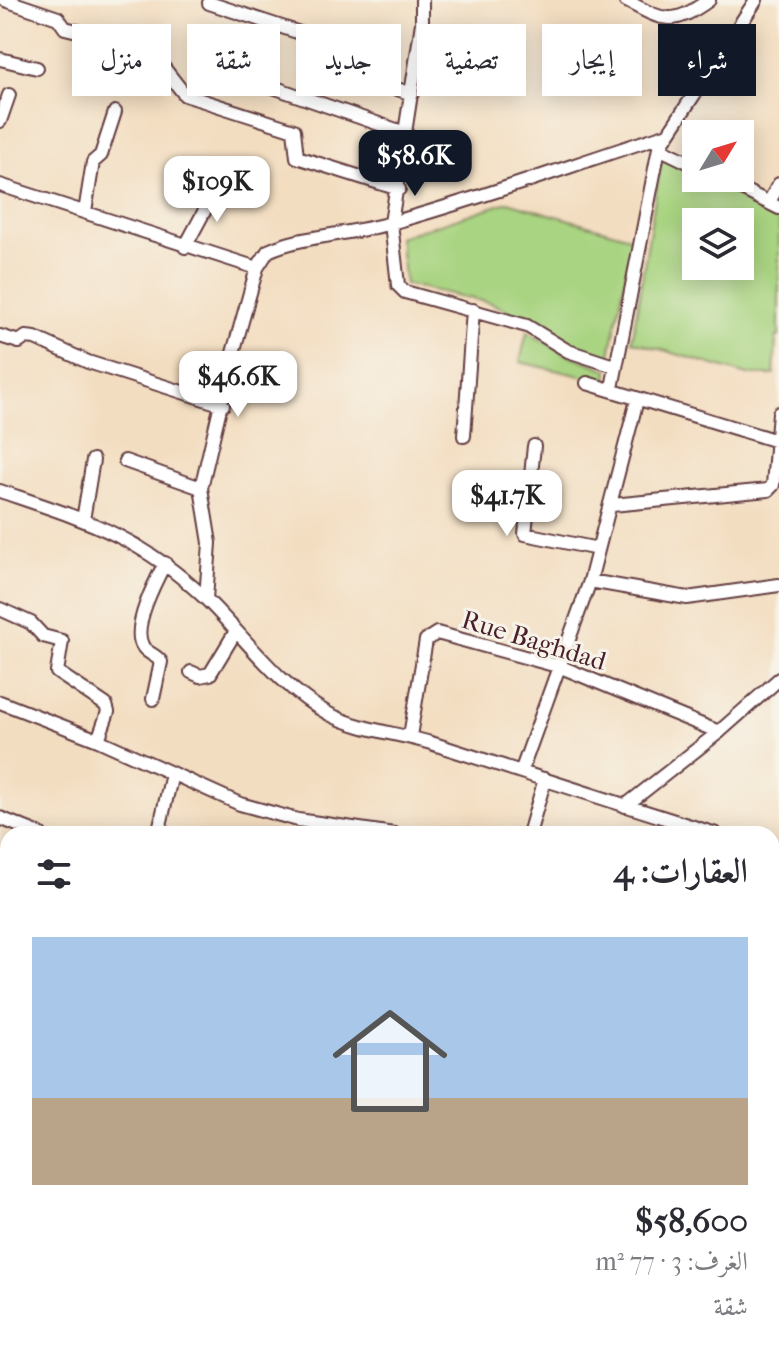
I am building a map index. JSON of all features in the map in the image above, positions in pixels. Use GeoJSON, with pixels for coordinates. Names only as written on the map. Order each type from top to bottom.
{"type":"FeatureCollection","features":[{"type":"Feature","properties":{"kind":"street"},"geometry":{"type":"LineString","coordinates":[[5,0],[58,18],[65,28],[119,41],[142,51],[160,63],[185,95],[294,130],[297,157],[399,189]]}},
{"type":"Feature","properties":{"kind":"street"},"geometry":{"type":"LineString","coordinates":[[422,0],[422,23],[399,189],[391,223],[401,290],[527,326],[568,351],[614,366]]}},
{"type":"Feature","properties":{"kind":"street"},"geometry":{"type":"LineString","coordinates":[[625,0],[666,20],[677,20],[709,0]]}},
{"type":"Feature","properties":{"kind":"street"},"geometry":{"type":"LineString","coordinates":[[612,388],[659,148],[756,0]]}},
{"type":"Feature","properties":{"kind":"street"},"geometry":{"type":"LineString","coordinates":[[209,3],[364,54],[364,78],[412,94]]}},
{"type":"Feature","properties":{"kind":"street"},"geometry":{"type":"LineString","coordinates":[[0,59],[37,68]]}},
{"type":"Feature","properties":{"kind":"street"},"geometry":{"type":"LineString","coordinates":[[280,89],[405,133]]}},
{"type":"Feature","properties":{"kind":"street"},"geometry":{"type":"LineString","coordinates":[[0,121],[9,95]]}},
{"type":"Feature","properties":{"kind":"street"},"geometry":{"type":"LineString","coordinates":[[85,212],[93,162],[101,155],[115,112]]}},
{"type":"Feature","properties":{"kind":"street"},"geometry":{"type":"LineString","coordinates":[[206,599],[210,543],[201,488],[257,268],[269,249],[281,248],[291,240],[335,237],[391,223],[665,135]]}},
{"type":"Feature","properties":{"kind":"street"},"geometry":{"type":"LineString","coordinates":[[659,148],[682,159]]}},
{"type":"Feature","properties":{"kind":"street"},"geometry":{"type":"LineString","coordinates":[[185,247],[219,184]]}},
{"type":"Feature","properties":{"kind":"street"},"geometry":{"type":"LineString","coordinates":[[748,192],[774,205],[779,184]]}},
{"type":"Feature","properties":{"kind":"street"},"geometry":{"type":"LineString","coordinates":[[0,185],[257,268]]}},
{"type":"Feature","properties":{"kind":"street"},"geometry":{"type":"LineString","coordinates":[[464,436],[473,310]]}},
{"type":"Feature","properties":{"kind":"street"},"geometry":{"type":"LineString","coordinates":[[0,336],[19,342],[26,337],[35,338],[88,362],[223,405]]}},
{"type":"Feature","properties":{"kind":"street"},"geometry":{"type":"LineString","coordinates":[[587,383],[612,388],[637,400],[777,441]]}},
{"type":"Feature","properties":{"kind":"street"},"geometry":{"type":"LineString","coordinates":[[521,772],[590,581],[637,400]]}},
{"type":"Feature","properties":{"kind":"street"},"geometry":{"type":"LineString","coordinates":[[612,505],[768,490],[773,485],[779,413]]}},
{"type":"Feature","properties":{"kind":"street"},"geometry":{"type":"LineString","coordinates":[[534,446],[523,529],[525,534],[598,549]]}},
{"type":"Feature","properties":{"kind":"street"},"geometry":{"type":"LineString","coordinates":[[83,520],[93,460]]}},
{"type":"Feature","properties":{"kind":"street"},"geometry":{"type":"LineString","coordinates":[[125,461],[201,488]]}},
{"type":"Feature","properties":{"kind":"street"},"geometry":{"type":"LineString","coordinates":[[0,491],[120,534],[165,563],[206,599],[301,696],[327,713],[371,729],[410,736],[690,826]]}},
{"type":"Feature","properties":{"kind":"street"},"geometry":{"type":"LineString","coordinates":[[153,699],[161,662],[143,648],[140,638],[147,600],[165,563]]}},
{"type":"Feature","properties":{"kind":"street"},"geometry":{"type":"LineString","coordinates":[[590,581],[687,598],[779,585]]}},
{"type":"Feature","properties":{"kind":"street"},"geometry":{"type":"LineString","coordinates":[[0,609],[26,620],[43,636],[62,641],[57,672],[102,699],[107,708],[98,740]]}},
{"type":"Feature","properties":{"kind":"street"},"geometry":{"type":"LineString","coordinates":[[191,672],[200,676],[210,674],[236,631]]}},
{"type":"Feature","properties":{"kind":"street","name":"Rue Baghdad"},"geometry":{"type":"LineString","coordinates":[[410,736],[426,640],[437,633],[561,667],[719,732]]}},
{"type":"Feature","properties":{"kind":"street"},"geometry":{"type":"LineString","coordinates":[[625,806],[719,732],[779,679]]}},
{"type":"Feature","properties":{"kind":"street"},"geometry":{"type":"LineString","coordinates":[[0,702],[98,740],[267,813],[346,826]]}},
{"type":"Feature","properties":{"kind":"street"},"geometry":{"type":"LineString","coordinates":[[160,826],[172,774]]}},
{"type":"Feature","properties":{"kind":"street"},"geometry":{"type":"LineString","coordinates":[[531,826],[545,779]]}},
{"type":"Feature","properties":{"kind":"street"},"geometry":{"type":"LineString","coordinates":[[0,818],[20,826]]}},
{"type":"Feature","properties":{"kind":"green space"},"geometry":{"type":"Polygon","coordinates":[[[662,155],[682,165],[682,192],[735,192],[779,214],[779,337],[776,337],[774,375],[748,375],[632,341],[662,155]]]}},
{"type":"Feature","properties":{"kind":"green space"},"geometry":{"type":"Polygon","coordinates":[[[508,202],[633,238],[609,360],[560,344],[530,320],[491,303],[405,284],[399,237],[508,202]]]}},
{"type":"Feature","properties":{"kind":"green space"},"geometry":{"type":"Polygon","coordinates":[[[527,332],[564,353],[608,370],[607,382],[520,362],[527,332]]]}}]}
